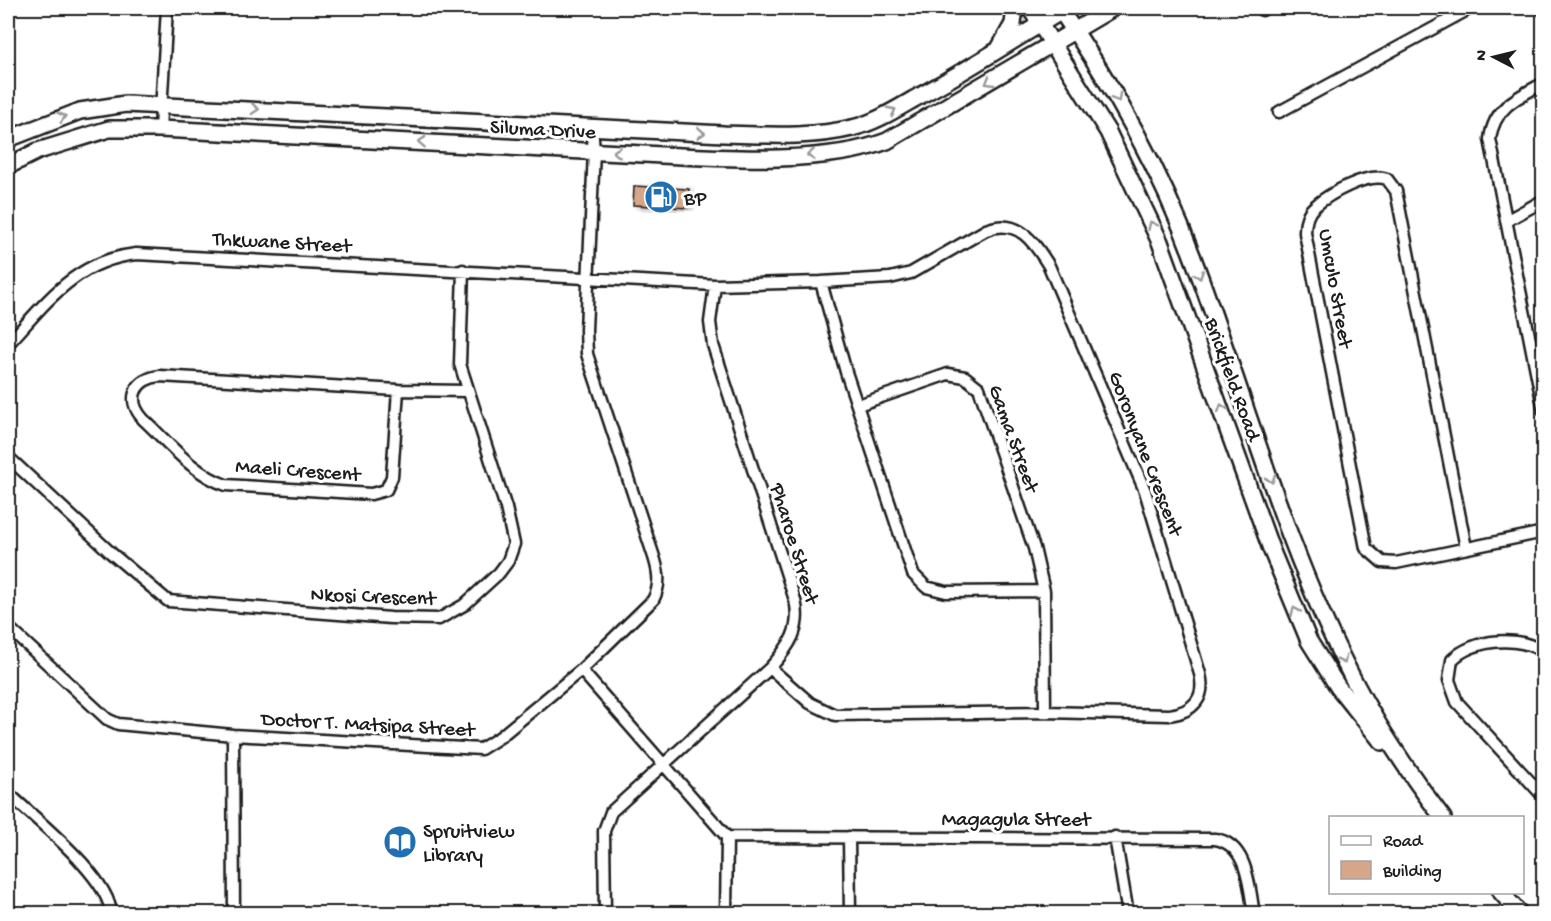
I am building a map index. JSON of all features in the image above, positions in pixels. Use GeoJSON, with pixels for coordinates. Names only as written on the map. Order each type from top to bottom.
{"type":"FeatureCollection","features":[{"type":"Feature","properties":{"kind":"street"},"geometry":{"type":"LineString","coordinates":[[160,129],[167,8]]}},
{"type":"Feature","properties":{"kind":"street"},"geometry":{"type":"LineString","coordinates":[[998,50],[1012,24],[1015,8]]}},
{"type":"Feature","properties":{"kind":"street","name":"Brickfield Road"},"geometry":{"type":"LineString","coordinates":[[1030,8],[1055,44],[1108,132],[1160,242],[1271,549],[1305,633],[1358,714],[1400,761],[1441,816]]}},
{"type":"Feature","properties":{"kind":"street","name":"Siluma Drive"},"geometry":{"type":"LineString","coordinates":[[8,166],[38,151],[109,129],[160,129],[754,157],[840,153],[866,149],[887,141],[1113,8]]}},
{"type":"Feature","properties":{"kind":"street"},"geometry":{"type":"LineString","coordinates":[[1280,112],[1471,8]]}},
{"type":"Feature","properties":{"kind":"street"},"geometry":{"type":"LineString","coordinates":[[1541,8],[1544,12]]}},
{"type":"Feature","properties":{"kind":"street","name":"Siluma Drive"},"geometry":{"type":"LineString","coordinates":[[8,139],[80,111],[126,104],[755,135],[852,128],[894,110],[998,50],[1062,9]]}},
{"type":"Feature","properties":{"kind":"street","name":"Brickfield Road"},"geometry":{"type":"LineString","coordinates":[[1062,9],[1133,126],[1174,213],[1324,616],[1351,675],[1400,761]]}},
{"type":"Feature","properties":{"kind":"street"},"geometry":{"type":"LineString","coordinates":[[1544,83],[1506,105],[1496,117],[1491,129],[1491,153],[1544,411]]}},
{"type":"Feature","properties":{"kind":"street","name":"Doctor T. Matsipa Street"},"geometry":{"type":"LineString","coordinates":[[8,627],[113,723],[129,727],[233,735],[481,750],[581,670],[653,600],[658,588],[655,560],[587,354],[594,151],[592,126]]}},
{"type":"Feature","properties":{"kind":"street","name":"Umculo Street"},"geometry":{"type":"LineString","coordinates":[[1466,548],[1396,191],[1387,179],[1371,176],[1314,207],[1305,224],[1366,548],[1375,559],[1388,564],[1466,548],[1544,532]]}},
{"type":"Feature","properties":{"kind":"street"},"geometry":{"type":"LineString","coordinates":[[1506,221],[1544,200]]}},
{"type":"Feature","properties":{"kind":"street","name":"Goronyane Crescent"},"geometry":{"type":"LineString","coordinates":[[589,276],[714,285],[890,278],[911,273],[997,225],[1009,225],[1026,235],[1049,266],[1145,491],[1202,688],[1194,706],[1180,714],[1045,712],[835,715],[810,703],[770,668]]}},
{"type":"Feature","properties":{"kind":"street","name":"Thkwane Street"},"geometry":{"type":"LineString","coordinates":[[8,344],[73,276],[96,264],[125,255],[151,254],[589,276]]}},
{"type":"Feature","properties":{"kind":"street","name":"Nkosi Crescent"},"geometry":{"type":"LineString","coordinates":[[8,457],[111,553],[168,601],[439,620],[464,605],[499,573],[508,561],[514,544],[506,508],[460,364],[463,270]]}},
{"type":"Feature","properties":{"kind":"street"},"geometry":{"type":"LineString","coordinates":[[821,282],[907,564],[918,582],[926,587],[946,592],[1044,591]]}},
{"type":"Feature","properties":{"kind":"street","name":"Pharoe Street"},"geometry":{"type":"LineString","coordinates":[[604,914],[607,821],[615,807],[770,668],[792,639],[798,612],[713,345],[710,322],[714,285]]}},
{"type":"Feature","properties":{"kind":"street","name":"Gama Street"},"geometry":{"type":"LineString","coordinates":[[858,405],[948,374],[965,377],[979,388],[1034,549],[1044,591],[1045,712]]}},
{"type":"Feature","properties":{"kind":"street","name":"Maeli Crescent"},"geometry":{"type":"LineString","coordinates":[[398,390],[392,477],[386,490],[371,494],[226,485],[215,481],[202,474],[136,412],[133,398],[135,389],[141,382],[160,376],[398,390],[468,391]]}},
{"type":"Feature","properties":{"kind":"street"},"geometry":{"type":"LineString","coordinates":[[1544,652],[1536,646],[1518,641],[1465,650],[1452,660],[1449,680],[1457,702],[1544,797]]}},
{"type":"Feature","properties":{"kind":"street"},"geometry":{"type":"LineString","coordinates":[[581,670],[727,837],[726,914]]}},
{"type":"Feature","properties":{"kind":"street"},"geometry":{"type":"LineString","coordinates":[[233,735],[234,914]]}},
{"type":"Feature","properties":{"kind":"street"},"geometry":{"type":"LineString","coordinates":[[8,794],[93,875],[108,898],[111,914]]}},
{"type":"Feature","properties":{"kind":"street","name":"Magagula Street"},"geometry":{"type":"LineString","coordinates":[[727,837],[1215,839],[1230,844],[1243,864],[1254,914]]}},
{"type":"Feature","properties":{"kind":"street"},"geometry":{"type":"LineString","coordinates":[[849,837],[850,914]]}},
{"type":"Feature","properties":{"kind":"street"},"geometry":{"type":"LineString","coordinates":[[1115,837],[1128,914]]}},
{"type":"Feature","properties":{"kind":"street"},"geometry":{"type":"LineString","coordinates":[[1503,894],[1520,914]]}},
{"type":"Feature","properties":{"kind":"building"},"geometry":{"type":"Polygon","coordinates":[[[634,186],[689,189],[688,208],[633,205],[634,186]]]}},
{"type":"Feature","properties":{"kind":"place","name":"BP"},"geometry":{"type":"Point","coordinates":[661,197]}},
{"type":"Feature","properties":{"kind":"place","name":"Spruitview Library"},"geometry":{"type":"Point","coordinates":[400,842]}}]}
